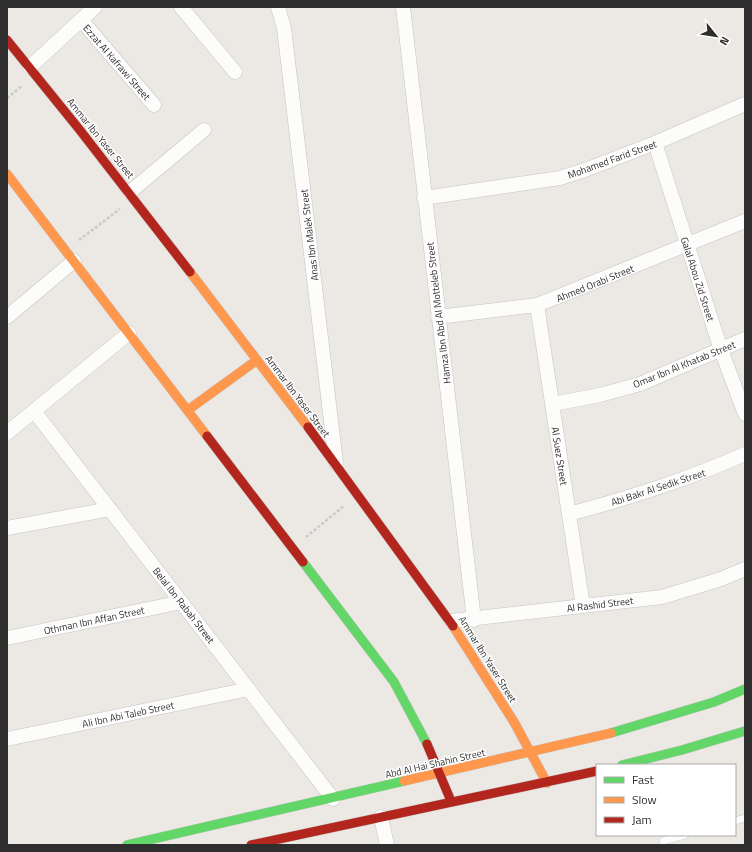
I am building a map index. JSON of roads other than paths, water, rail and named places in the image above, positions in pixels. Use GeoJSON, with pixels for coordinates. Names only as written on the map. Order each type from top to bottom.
{"type":"FeatureCollection","features":[{"type":"Feature","properties":{"kind":"street"},"geometry":{"type":"LineString","coordinates":[[30,67],[96,7]]}},
{"type":"Feature","properties":{"kind":"street"},"geometry":{"type":"LineString","coordinates":[[181,7],[235,72]]}},
{"type":"Feature","properties":{"kind":"street","name":"Anas Ibn Malek Street"},"geometry":{"type":"LineString","coordinates":[[278,7],[284,28],[336,464]]}},
{"type":"Feature","properties":{"kind":"street","name":"Hamza Ibn Abd Al Motteleb Street"},"geometry":{"type":"LineString","coordinates":[[403,7],[474,620]]}},
{"type":"Feature","properties":{"kind":"street","name":"Ezzat Al Kafrawi Street"},"geometry":{"type":"LineString","coordinates":[[81,20],[154,105]]}},
{"type":"Feature","properties":{"kind":"street","name":"Ammar Ibn Yaser Street"},"geometry":{"type":"LineString","coordinates":[[7,40],[132,195],[336,464],[451,622],[494,687],[531,751],[547,783]]}},
{"type":"Feature","properties":{"kind":"street","name":"Mohamed Farid Street"},"geometry":{"type":"LineString","coordinates":[[424,198],[560,178],[655,143],[745,104]]}},
{"type":"Feature","properties":{"kind":"street"},"geometry":{"type":"LineString","coordinates":[[132,195],[204,130]]}},
{"type":"Feature","properties":{"kind":"street","name":"Galal Abou Zid Street"},"geometry":{"type":"LineString","coordinates":[[655,143],[686,246],[721,350],[745,414]]}},
{"type":"Feature","properties":{"kind":"street"},"geometry":{"type":"LineString","coordinates":[[9,182],[70,256],[394,682],[416,717],[430,745],[450,801]]}},
{"type":"Feature","properties":{"kind":"street","name":"Ahmed Orabi Street"},"geometry":{"type":"LineString","coordinates":[[438,317],[537,305],[745,221]]}},
{"type":"Feature","properties":{"kind":"street"},"geometry":{"type":"LineString","coordinates":[[7,317],[70,256]]}},
{"type":"Feature","properties":{"kind":"street","name":"Al Suez Street"},"geometry":{"type":"LineString","coordinates":[[537,305],[583,606]]}},
{"type":"Feature","properties":{"kind":"street"},"geometry":{"type":"LineString","coordinates":[[7,433],[129,333]]}},
{"type":"Feature","properties":{"kind":"street","name":"Omar Ibn Al Khatab Street"},"geometry":{"type":"LineString","coordinates":[[553,404],[600,395],[640,384],[745,339]]}},
{"type":"Feature","properties":{"kind":"street"},"geometry":{"type":"LineString","coordinates":[[188,410],[257,360]]}},
{"type":"Feature","properties":{"kind":"street","name":"Belal Ibn Rabah Street"},"geometry":{"type":"LineString","coordinates":[[34,411],[333,799]]}},
{"type":"Feature","properties":{"kind":"street","name":"Abi Bakr Al Sedik Street"},"geometry":{"type":"LineString","coordinates":[[569,514],[663,487],[707,471],[745,454]]}},
{"type":"Feature","properties":{"kind":"street"},"geometry":{"type":"LineString","coordinates":[[7,528],[110,509]]}},
{"type":"Feature","properties":{"kind":"street","name":"Al Rashid Street"},"geometry":{"type":"LineString","coordinates":[[451,622],[662,597],[696,588],[745,569]]}},
{"type":"Feature","properties":{"kind":"street","name":"Othman Ibn Affan Street"},"geometry":{"type":"LineString","coordinates":[[7,638],[182,602]]}},
{"type":"Feature","properties":{"kind":"street","name":"Ali Ibn Abi Taleb Street"},"geometry":{"type":"LineString","coordinates":[[7,739],[249,689]]}},
{"type":"Feature","properties":{"kind":"street","name":"Abd Al Hai Shahin Street"},"geometry":{"type":"LineString","coordinates":[[127,845],[333,799],[610,733],[714,702],[745,689]]}},
{"type":"Feature","properties":{"kind":"street"},"geometry":{"type":"LineString","coordinates":[[626,764],[682,750],[745,731]]}},
{"type":"Feature","properties":{"kind":"street"},"geometry":{"type":"LineString","coordinates":[[251,845],[381,818],[450,801],[547,783],[596,771]]}},
{"type":"Feature","properties":{"kind":"street"},"geometry":{"type":"LineString","coordinates":[[381,818],[387,845]]}},
{"type":"Feature","properties":{"kind":"lane"},"geometry":{"type":"LineString","coordinates":[[663,841],[681,836]]}}]}
